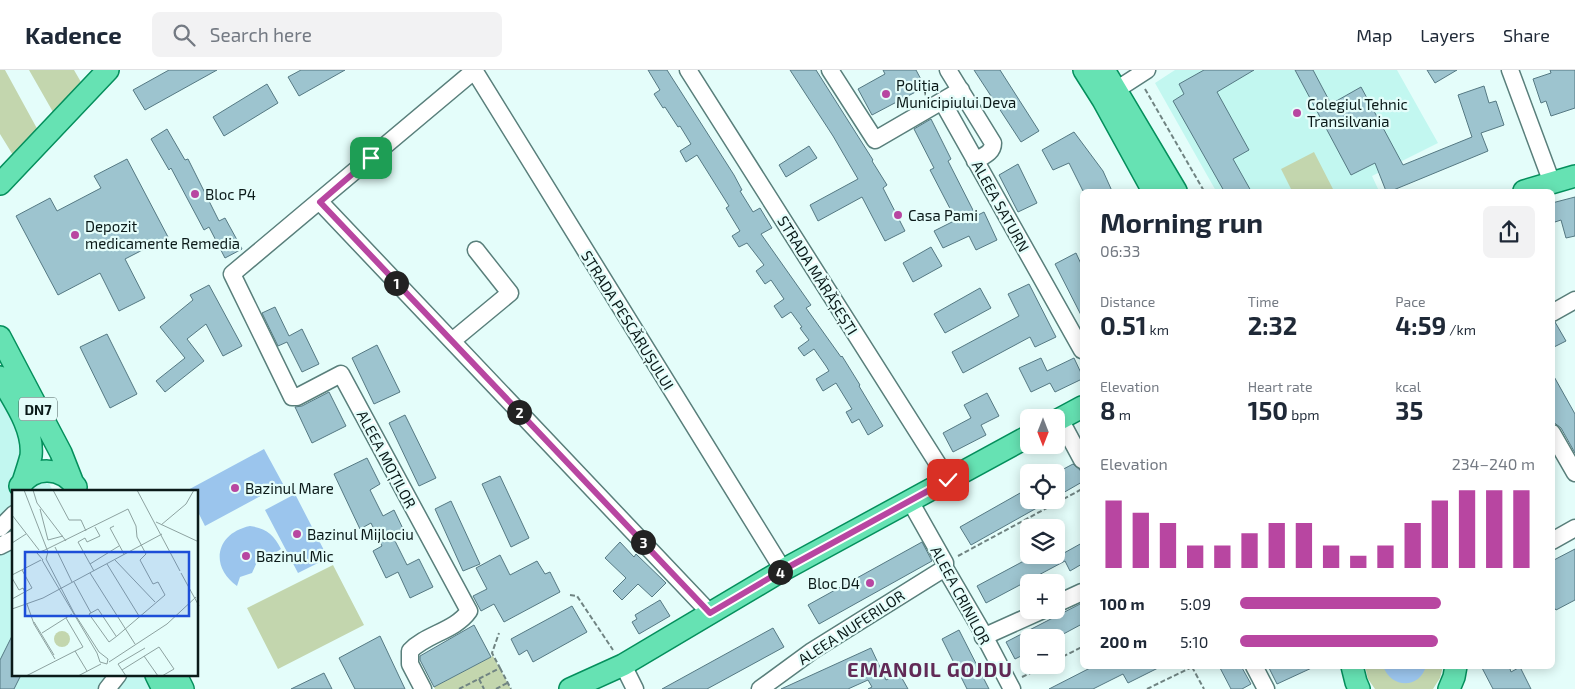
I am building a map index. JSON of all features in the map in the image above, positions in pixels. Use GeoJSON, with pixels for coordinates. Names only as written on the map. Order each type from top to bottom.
{"type":"FeatureCollection","features":[{"type":"Feature","properties":{"kind":"main road"},"geometry":{"type":"LineString","coordinates":[[0,184],[108,70]]}},
{"type":"Feature","properties":{"kind":"main road"},"geometry":{"type":"LineString","coordinates":[[1084,70],[1103,100],[1152,189]]}},
{"type":"Feature","properties":{"kind":"main road"},"geometry":{"type":"LineString","coordinates":[[1104,70],[1175,189]]}},
{"type":"Feature","properties":{"kind":"main road"},"geometry":{"type":"LineString","coordinates":[[1531,189],[1575,176]]}},
{"type":"Feature","properties":{"kind":"main road","name":"DN7"},"geometry":{"type":"LineString","coordinates":[[0,337],[61,453],[75,486]]}},
{"type":"Feature","properties":{"kind":"main road","name":"DN7"},"geometry":{"type":"LineString","coordinates":[[0,377],[19,413],[30,441],[31,455],[20,487]]}},
{"type":"Feature","properties":{"kind":"main road"},"geometry":{"type":"LineString","coordinates":[[1065,416],[1080,408]]}},
{"type":"Feature","properties":{"kind":"main road"},"geometry":{"type":"LineString","coordinates":[[570,689],[623,665],[783,570],[1020,441]]}},
{"type":"Feature","properties":{"kind":"main road","name":"DN7"},"geometry":{"type":"LineString","coordinates":[[20,487],[38,472],[47,471],[56,472],[75,486]]}},
{"type":"Feature","properties":{"kind":"main road"},"geometry":{"type":"LineString","coordinates":[[156,676],[163,689]]}},
{"type":"Feature","properties":{"kind":"main road"},"geometry":{"type":"LineString","coordinates":[[176,676],[183,689]]}},
{"type":"Feature","properties":{"kind":"street"},"geometry":{"type":"LineString","coordinates":[[474,70],[320,202],[710,613]]}},
{"type":"Feature","properties":{"kind":"street","name":"STRADA PESCĂRUȘULUI"},"geometry":{"type":"LineString","coordinates":[[474,70],[783,570]]}},
{"type":"Feature","properties":{"kind":"street","name":"STRADA MĂRĂȘEȘTI"},"geometry":{"type":"LineString","coordinates":[[688,70],[948,480]]}},
{"type":"Feature","properties":{"kind":"street"},"geometry":{"type":"LineString","coordinates":[[830,70],[875,140],[961,90]]}},
{"type":"Feature","properties":{"kind":"street"},"geometry":{"type":"LineString","coordinates":[[948,70],[993,143],[993,148],[975,161]]}},
{"type":"Feature","properties":{"kind":"street"},"geometry":{"type":"LineString","coordinates":[[1510,70],[1552,183]]}},
{"type":"Feature","properties":{"kind":"street"},"geometry":{"type":"LineString","coordinates":[[1116,90],[1142,73]]}},
{"type":"Feature","properties":{"kind":"street","name":"ALEEA SATURN"},"geometry":{"type":"LineString","coordinates":[[942,101],[1080,346]]}},
{"type":"Feature","properties":{"kind":"street","name":"ALEEA MOȚILOR"},"geometry":{"type":"LineString","coordinates":[[320,202],[232,274],[292,397],[296,397],[341,374],[469,611],[458,622],[417,643],[410,651],[410,664],[424,689]]}},
{"type":"Feature","properties":{"kind":"street"},"geometry":{"type":"LineString","coordinates":[[452,342],[510,293],[476,250]]}},
{"type":"Feature","properties":{"kind":"street"},"geometry":{"type":"LineString","coordinates":[[1555,312],[1573,306]]}},
{"type":"Feature","properties":{"kind":"street"},"geometry":{"type":"LineString","coordinates":[[1065,432],[1080,457]]}},
{"type":"Feature","properties":{"kind":"street"},"geometry":{"type":"LineString","coordinates":[[1555,438],[1575,473]]}},
{"type":"Feature","properties":{"kind":"street","name":"ALEEA CRINILOR"},"geometry":{"type":"LineString","coordinates":[[910,501],[1011,686]]}},
{"type":"Feature","properties":{"kind":"street"},"geometry":{"type":"LineString","coordinates":[[0,528],[12,516]]}},
{"type":"Feature","properties":{"kind":"street"},"geometry":{"type":"LineString","coordinates":[[1555,539],[1575,528]]}},
{"type":"Feature","properties":{"kind":"street"},"geometry":{"type":"LineString","coordinates":[[0,546],[12,540]]}},
{"type":"Feature","properties":{"kind":"street","name":"ALEEA NUFERILOR"},"geometry":{"type":"LineString","coordinates":[[760,689],[812,651],[945,566]]}},
{"type":"Feature","properties":{"kind":"street"},"geometry":{"type":"LineString","coordinates":[[1065,600],[1080,593]]}},
{"type":"Feature","properties":{"kind":"street"},"geometry":{"type":"LineString","coordinates":[[983,636],[1022,619]]}},
{"type":"Feature","properties":{"kind":"street"},"geometry":{"type":"LineString","coordinates":[[623,665],[635,689]]}},
{"type":"Feature","properties":{"kind":"street"},"geometry":{"type":"LineString","coordinates":[[1256,669],[1266,689]]}},
{"type":"Feature","properties":{"kind":"street"},"geometry":{"type":"LineString","coordinates":[[107,689],[117,676]]}},
{"type":"Feature","properties":{"kind":"path"},"geometry":{"type":"LineString","coordinates":[[1142,73],[1203,189]]}},
{"type":"Feature","properties":{"kind":"path"},"geometry":{"type":"LineString","coordinates":[[945,566],[1080,490]]}},
{"type":"Feature","properties":{"kind":"path"},"geometry":{"type":"LineString","coordinates":[[570,595],[577,596],[623,665]]}},
{"type":"Feature","properties":{"kind":"path"},"geometry":{"type":"LineString","coordinates":[[499,633],[492,653],[511,689]]}},
{"type":"Feature","properties":{"kind":"path"},"geometry":{"type":"LineString","coordinates":[[1065,656],[1080,648]]}},
{"type":"Feature","properties":{"kind":"path"},"geometry":{"type":"LineString","coordinates":[[460,689],[500,668]]}},
{"type":"Feature","properties":{"kind":"path"},"geometry":{"type":"LineString","coordinates":[[1147,689],[1188,669]]}},
{"type":"Feature","properties":{"kind":"path"},"geometry":{"type":"LineString","coordinates":[[1193,669],[1204,689]]}},
{"type":"Feature","properties":{"kind":"path"},"geometry":{"type":"LineString","coordinates":[[1011,686],[1032,674]]}},
{"type":"Feature","properties":{"kind":"path"},"geometry":{"type":"LineString","coordinates":[[479,679],[484,689]]}},
{"type":"Feature","properties":{"kind":"path"},"geometry":{"type":"LineString","coordinates":[[496,689],[508,683]]}},
{"type":"Feature","properties":{"kind":"shaded area"},"geometry":{"type":"Polygon","coordinates":[[[0,70],[5,70],[40,134],[16,160],[0,134],[0,70]]]}},
{"type":"Feature","properties":{"kind":"shaded area"},"geometry":{"type":"Polygon","coordinates":[[[29,70],[74,70],[85,89],[57,119],[29,70]]]}},
{"type":"Feature","properties":{"kind":"shaded area","name":"Colegiul Tehnic Transilvania"},"geometry":{"type":"Polygon","coordinates":[[[1175,70],[1397,70],[1438,143],[1372,176],[1378,189],[1215,189],[1155,83],[1175,70]]]}},
{"type":"Feature","properties":{"kind":"shaded area"},"geometry":{"type":"Polygon","coordinates":[[[1314,152],[1333,189],[1291,189],[1281,169],[1314,152]]]}},
{"type":"Feature","properties":{"kind":"shaded area"},"geometry":{"type":"Polygon","coordinates":[[[0,390],[52,490],[12,490],[12,676],[148,676],[155,689],[0,689],[0,390]]]}},
{"type":"Feature","properties":{"kind":"shaded area"},"geometry":{"type":"Polygon","coordinates":[[[333,565],[364,625],[278,669],[247,608],[333,565]]]}},
{"type":"Feature","properties":{"kind":"shaded area"},"geometry":{"type":"Polygon","coordinates":[[[493,656],[511,689],[435,689],[434,687],[493,656]]]}},
{"type":"Feature","properties":{"kind":"shaded area"},"geometry":{"type":"Polygon","coordinates":[[[1366,669],[1442,669],[1440,678],[1433,689],[1375,689],[1368,679],[1366,669]]]}},
{"type":"Feature","properties":{"kind":"water","name":"Bazinul Mare"},"geometry":{"type":"Polygon","coordinates":[[[264,449],[283,484],[205,526],[199,514],[199,490],[188,490],[264,449]]]}},
{"type":"Feature","properties":{"kind":"water","name":"Bazinul Mijlociu"},"geometry":{"type":"Polygon","coordinates":[[[295,494],[328,558],[298,573],[265,510],[295,494]]]}},
{"type":"Feature","properties":{"kind":"water","name":"Bazinul Mic"},"geometry":{"type":"Polygon","coordinates":[[[250,526],[261,528],[269,533],[281,549],[269,557],[263,557],[257,562],[252,573],[240,577],[237,586],[222,569],[220,551],[230,536],[250,526]]]}},
{"type":"Feature","properties":{"kind":"water"},"geometry":{"type":"Polygon","coordinates":[[[1384,669],[1425,669],[1418,679],[1405,683],[1392,679],[1384,669]]]}},
{"type":"Feature","properties":{"kind":"building"},"geometry":{"type":"Polygon","coordinates":[[[169,70],[217,70],[145,110],[133,90],[169,70]]]}},
{"type":"Feature","properties":{"kind":"building"},"geometry":{"type":"Polygon","coordinates":[[[301,70],[345,70],[299,96],[288,77],[301,70]]]}},
{"type":"Feature","properties":{"kind":"building"},"geometry":{"type":"Polygon","coordinates":[[[648,70],[667,70],[734,175],[742,190],[740,191],[753,212],[760,208],[772,228],[761,234],[811,305],[806,308],[842,356],[883,426],[868,435],[859,419],[852,423],[846,412],[852,409],[836,383],[823,391],[816,379],[829,371],[814,349],[804,356],[798,348],[809,340],[791,312],[782,318],[774,306],[784,299],[771,280],[765,284],[756,271],[764,265],[747,243],[739,247],[732,236],[740,231],[726,208],[729,206],[697,155],[686,162],[680,151],[691,144],[680,126],[678,127],[654,94],[660,90],[648,70]]]}},
{"type":"Feature","properties":{"kind":"building"},"geometry":{"type":"Polygon","coordinates":[[[790,70],[816,70],[887,185],[883,188],[905,231],[885,241],[862,197],[818,221],[810,205],[858,179],[833,136],[790,70]]]}},
{"type":"Feature","properties":{"kind":"building","name":"Poliția Municipiului Deva"},"geometry":{"type":"Polygon","coordinates":[[[883,70],[916,70],[925,87],[872,115],[858,89],[885,74],[883,70]]]}},
{"type":"Feature","properties":{"kind":"building"},"geometry":{"type":"Polygon","coordinates":[[[974,70],[1000,70],[1039,131],[1021,142],[974,70]]]}},
{"type":"Feature","properties":{"kind":"building"},"geometry":{"type":"Polygon","coordinates":[[[1204,70],[1254,70],[1217,92],[1249,150],[1233,159],[1250,189],[1223,189],[1173,101],[1184,94],[1179,84],[1204,70]]]}},
{"type":"Feature","properties":{"kind":"building"},"geometry":{"type":"Polygon","coordinates":[[[1295,70],[1313,70],[1331,104],[1361,87],[1403,165],[1472,137],[1458,95],[1484,86],[1489,103],[1496,101],[1504,125],[1481,133],[1488,151],[1396,189],[1385,189],[1375,163],[1351,175],[1295,70]]]}},
{"type":"Feature","properties":{"kind":"building"},"geometry":{"type":"Polygon","coordinates":[[[1427,70],[1457,70],[1435,83],[1427,70]]]}},
{"type":"Feature","properties":{"kind":"building"},"geometry":{"type":"Polygon","coordinates":[[[1550,70],[1575,70],[1575,108],[1551,116],[1546,101],[1541,103],[1533,79],[1551,73],[1550,70]]]}},
{"type":"Feature","properties":{"kind":"building"},"geometry":{"type":"Polygon","coordinates":[[[267,84],[278,103],[224,136],[213,117],[267,84]]]}},
{"type":"Feature","properties":{"kind":"building"},"geometry":{"type":"Polygon","coordinates":[[[931,119],[951,159],[948,161],[976,216],[984,212],[997,240],[976,250],[969,236],[943,248],[934,231],[956,220],[930,170],[934,168],[914,129],[931,119]]]}},
{"type":"Feature","properties":{"kind":"building","name":"Bloc P4"},"geometry":{"type":"Polygon","coordinates":[[[167,129],[185,160],[188,159],[219,221],[225,218],[242,249],[225,258],[209,227],[204,230],[171,168],[169,170],[151,139],[167,129]]]}},
{"type":"Feature","properties":{"kind":"building"},"geometry":{"type":"Polygon","coordinates":[[[1074,132],[1103,171],[1111,189],[1082,189],[1069,163],[1053,170],[1042,150],[1074,132]]]}},
{"type":"Feature","properties":{"kind":"building"},"geometry":{"type":"Polygon","coordinates":[[[809,146],[817,158],[786,177],[779,165],[809,146]]]}},
{"type":"Feature","properties":{"kind":"building","name":"Depozit medicamente Remedia"},"geometry":{"type":"Polygon","coordinates":[[[127,159],[168,237],[125,259],[145,298],[119,311],[100,273],[58,295],[16,216],[50,198],[57,211],[101,188],[94,176],[127,159]]]}},
{"type":"Feature","properties":{"kind":"building"},"geometry":{"type":"Polygon","coordinates":[[[1018,164],[1037,203],[1018,212],[999,175],[1018,164]]]}},
{"type":"Feature","properties":{"kind":"building"},"geometry":{"type":"Polygon","coordinates":[[[1575,197],[1575,236],[1566,238],[1561,220],[1555,222],[1555,202],[1575,197]]]}},
{"type":"Feature","properties":{"kind":"building"},"geometry":{"type":"Polygon","coordinates":[[[931,247],[942,266],[913,282],[903,263],[931,247]]]}},
{"type":"Feature","properties":{"kind":"building"},"geometry":{"type":"Polygon","coordinates":[[[1076,253],[1080,262],[1080,313],[1055,264],[1076,253]]]}},
{"type":"Feature","properties":{"kind":"building"},"geometry":{"type":"Polygon","coordinates":[[[1029,284],[1056,337],[1035,347],[1030,337],[963,373],[952,352],[1019,316],[1008,294],[1029,284]]]}},
{"type":"Feature","properties":{"kind":"building"},"geometry":{"type":"Polygon","coordinates":[[[209,285],[242,346],[223,356],[206,324],[187,339],[204,361],[165,392],[156,381],[185,358],[160,327],[193,300],[190,295],[209,285]]]}},
{"type":"Feature","properties":{"kind":"building"},"geometry":{"type":"Polygon","coordinates":[[[980,288],[991,308],[945,333],[934,314],[980,288]]]}},
{"type":"Feature","properties":{"kind":"building"},"geometry":{"type":"Polygon","coordinates":[[[275,307],[289,336],[302,329],[319,364],[302,372],[287,342],[278,346],[262,313],[275,307]]]}},
{"type":"Feature","properties":{"kind":"building"},"geometry":{"type":"Polygon","coordinates":[[[1555,322],[1566,341],[1555,346],[1555,322]]]}},
{"type":"Feature","properties":{"kind":"building"},"geometry":{"type":"Polygon","coordinates":[[[107,334],[137,394],[110,408],[80,347],[107,334]]]}},
{"type":"Feature","properties":{"kind":"building"},"geometry":{"type":"Polygon","coordinates":[[[377,345],[400,392],[374,404],[352,358],[377,345]]]}},
{"type":"Feature","properties":{"kind":"building"},"geometry":{"type":"Polygon","coordinates":[[[1041,358],[1047,371],[1074,358],[1080,371],[1080,380],[1055,392],[1050,383],[1031,392],[1019,368],[1041,358]]]}},
{"type":"Feature","properties":{"kind":"building"},"geometry":{"type":"Polygon","coordinates":[[[1555,378],[1575,414],[1575,453],[1561,428],[1555,423],[1555,378]]]}},
{"type":"Feature","properties":{"kind":"building"},"geometry":{"type":"Polygon","coordinates":[[[329,392],[346,426],[312,443],[295,407],[302,406],[329,392]]]}},
{"type":"Feature","properties":{"kind":"building"},"geometry":{"type":"Polygon","coordinates":[[[987,393],[999,416],[981,425],[986,435],[953,452],[943,433],[971,418],[964,405],[987,393]]]}},
{"type":"Feature","properties":{"kind":"building"},"geometry":{"type":"Polygon","coordinates":[[[405,415],[436,478],[419,486],[389,423],[405,415]]]}},
{"type":"Feature","properties":{"kind":"building"},"geometry":{"type":"Polygon","coordinates":[[[367,458],[380,484],[370,490],[383,516],[394,510],[406,535],[395,541],[407,565],[419,559],[433,587],[410,598],[398,572],[386,578],[373,551],[382,546],[371,523],[360,529],[334,474],[367,458]]]}},
{"type":"Feature","properties":{"kind":"building"},"geometry":{"type":"Polygon","coordinates":[[[1073,464],[1080,470],[1080,483],[1065,492],[1065,468],[1073,464]]]}},
{"type":"Feature","properties":{"kind":"building"},"geometry":{"type":"Polygon","coordinates":[[[500,476],[529,538],[511,547],[482,484],[500,476]]]}},
{"type":"Feature","properties":{"kind":"building"},"geometry":{"type":"Polygon","coordinates":[[[1020,493],[1020,509],[1035,509],[971,545],[960,527],[1020,493]]]}},
{"type":"Feature","properties":{"kind":"building"},"geometry":{"type":"Polygon","coordinates":[[[451,501],[480,564],[463,571],[435,509],[451,501]]]}},
{"type":"Feature","properties":{"kind":"building"},"geometry":{"type":"Polygon","coordinates":[[[620,542],[634,557],[636,554],[666,583],[652,597],[638,584],[622,600],[613,591],[626,578],[605,558],[620,542]]]}},
{"type":"Feature","properties":{"kind":"building","name":"Bloc D4"},"geometry":{"type":"Polygon","coordinates":[[[922,542],[932,561],[819,624],[808,605],[922,542]]]}},
{"type":"Feature","properties":{"kind":"building"},"geometry":{"type":"Polygon","coordinates":[[[1080,544],[1080,565],[1070,571],[1065,561],[1065,552],[1080,544]]]}},
{"type":"Feature","properties":{"kind":"building"},"geometry":{"type":"Polygon","coordinates":[[[1575,549],[1575,600],[1556,610],[1555,609],[1555,559],[1575,549]]]}},
{"type":"Feature","properties":{"kind":"building"},"geometry":{"type":"Polygon","coordinates":[[[500,555],[510,575],[537,561],[545,574],[550,572],[560,592],[504,622],[494,604],[481,611],[473,596],[487,589],[476,568],[500,555]]]}},
{"type":"Feature","properties":{"kind":"building"},"geometry":{"type":"Polygon","coordinates":[[[1020,563],[1059,564],[1041,574],[1020,574],[1020,585],[986,603],[977,586],[1020,563]]]}},
{"type":"Feature","properties":{"kind":"building"},"geometry":{"type":"Polygon","coordinates":[[[660,600],[670,616],[639,634],[632,622],[637,619],[635,615],[660,600]]]}},
{"type":"Feature","properties":{"kind":"building"},"geometry":{"type":"Polygon","coordinates":[[[1080,604],[1080,625],[1065,633],[1065,629],[1031,629],[1051,619],[1065,619],[1065,612],[1080,604]]]}},
{"type":"Feature","properties":{"kind":"building"},"geometry":{"type":"Polygon","coordinates":[[[572,606],[587,632],[533,662],[527,650],[519,655],[511,639],[572,606]]]}},
{"type":"Feature","properties":{"kind":"building"},"geometry":{"type":"Polygon","coordinates":[[[474,625],[491,657],[434,687],[420,660],[420,656],[474,625]]]}},
{"type":"Feature","properties":{"kind":"building"},"geometry":{"type":"Polygon","coordinates":[[[773,628],[784,647],[707,689],[662,689],[773,628]]]}},
{"type":"Feature","properties":{"kind":"building"},"geometry":{"type":"Polygon","coordinates":[[[959,630],[989,689],[967,689],[942,639],[959,630]]]}},
{"type":"Feature","properties":{"kind":"building"},"geometry":{"type":"Polygon","coordinates":[[[1020,635],[1020,656],[1015,659],[1006,642],[1020,635]]]}},
{"type":"Feature","properties":{"kind":"building"},"geometry":{"type":"Polygon","coordinates":[[[12,636],[12,676],[20,676],[14,689],[0,689],[0,660],[12,636]]]}},
{"type":"Feature","properties":{"kind":"building"},"geometry":{"type":"Polygon","coordinates":[[[380,636],[405,689],[355,689],[339,658],[380,636]]]}},
{"type":"Feature","properties":{"kind":"building"},"geometry":{"type":"Polygon","coordinates":[[[871,648],[886,680],[899,673],[908,689],[868,689],[872,687],[868,680],[848,689],[781,689],[871,648]]]}},
{"type":"Feature","properties":{"kind":"building"},"geometry":{"type":"Polygon","coordinates":[[[1088,669],[1156,669],[1128,683],[1123,674],[1093,689],[1049,689],[1088,669]]]}},
{"type":"Feature","properties":{"kind":"building"},"geometry":{"type":"Polygon","coordinates":[[[1221,669],[1243,669],[1251,684],[1242,689],[1231,689],[1221,669]]]}},
{"type":"Feature","properties":{"kind":"building"},"geometry":{"type":"Polygon","coordinates":[[[1270,669],[1310,669],[1277,684],[1270,669]]]}},
{"type":"Feature","properties":{"kind":"building"},"geometry":{"type":"Polygon","coordinates":[[[1483,669],[1510,669],[1511,672],[1521,669],[1531,689],[1493,689],[1483,669]]]}},
{"type":"Feature","properties":{"kind":"building"},"geometry":{"type":"Polygon","coordinates":[[[324,673],[332,689],[291,689],[324,673]]]}},
{"type":"Feature","properties":{"kind":"place","name":"Poliția Municipiului Deva"},"geometry":{"type":"Point","coordinates":[886,94]}},
{"type":"Feature","properties":{"kind":"place","name":"Colegiul Tehnic Transilvania"},"geometry":{"type":"Point","coordinates":[1297,113]}},
{"type":"Feature","properties":{"kind":"place","name":"Bloc P4"},"geometry":{"type":"Point","coordinates":[195,194]}},
{"type":"Feature","properties":{"kind":"place","name":"Casa Pami"},"geometry":{"type":"Point","coordinates":[898,215]}},
{"type":"Feature","properties":{"kind":"place","name":"Depozit medicamente Remedia"},"geometry":{"type":"Point","coordinates":[75,235]}},
{"type":"Feature","properties":{"kind":"place","name":"Bazinul Mare"},"geometry":{"type":"Point","coordinates":[235,488]}},
{"type":"Feature","properties":{"kind":"place","name":"Bazinul Mijlociu"},"geometry":{"type":"Point","coordinates":[297,534]}},
{"type":"Feature","properties":{"kind":"place","name":"Bazinul Mic"},"geometry":{"type":"Point","coordinates":[246,556]}},
{"type":"Feature","properties":{"kind":"place","name":"Bloc D4"},"geometry":{"type":"Point","coordinates":[870,583]}},
{"type":"Feature","properties":{"kind":"district","name":"EMANOIL GOJDU"},"geometry":{"type":"Point","coordinates":[930,669]}},
{"type":"Feature","properties":{"kind":"route"},"geometry":{"type":"LineString","coordinates":[[371,158],[320,202],[710,613],[783,570],[948,480]]}}]}
